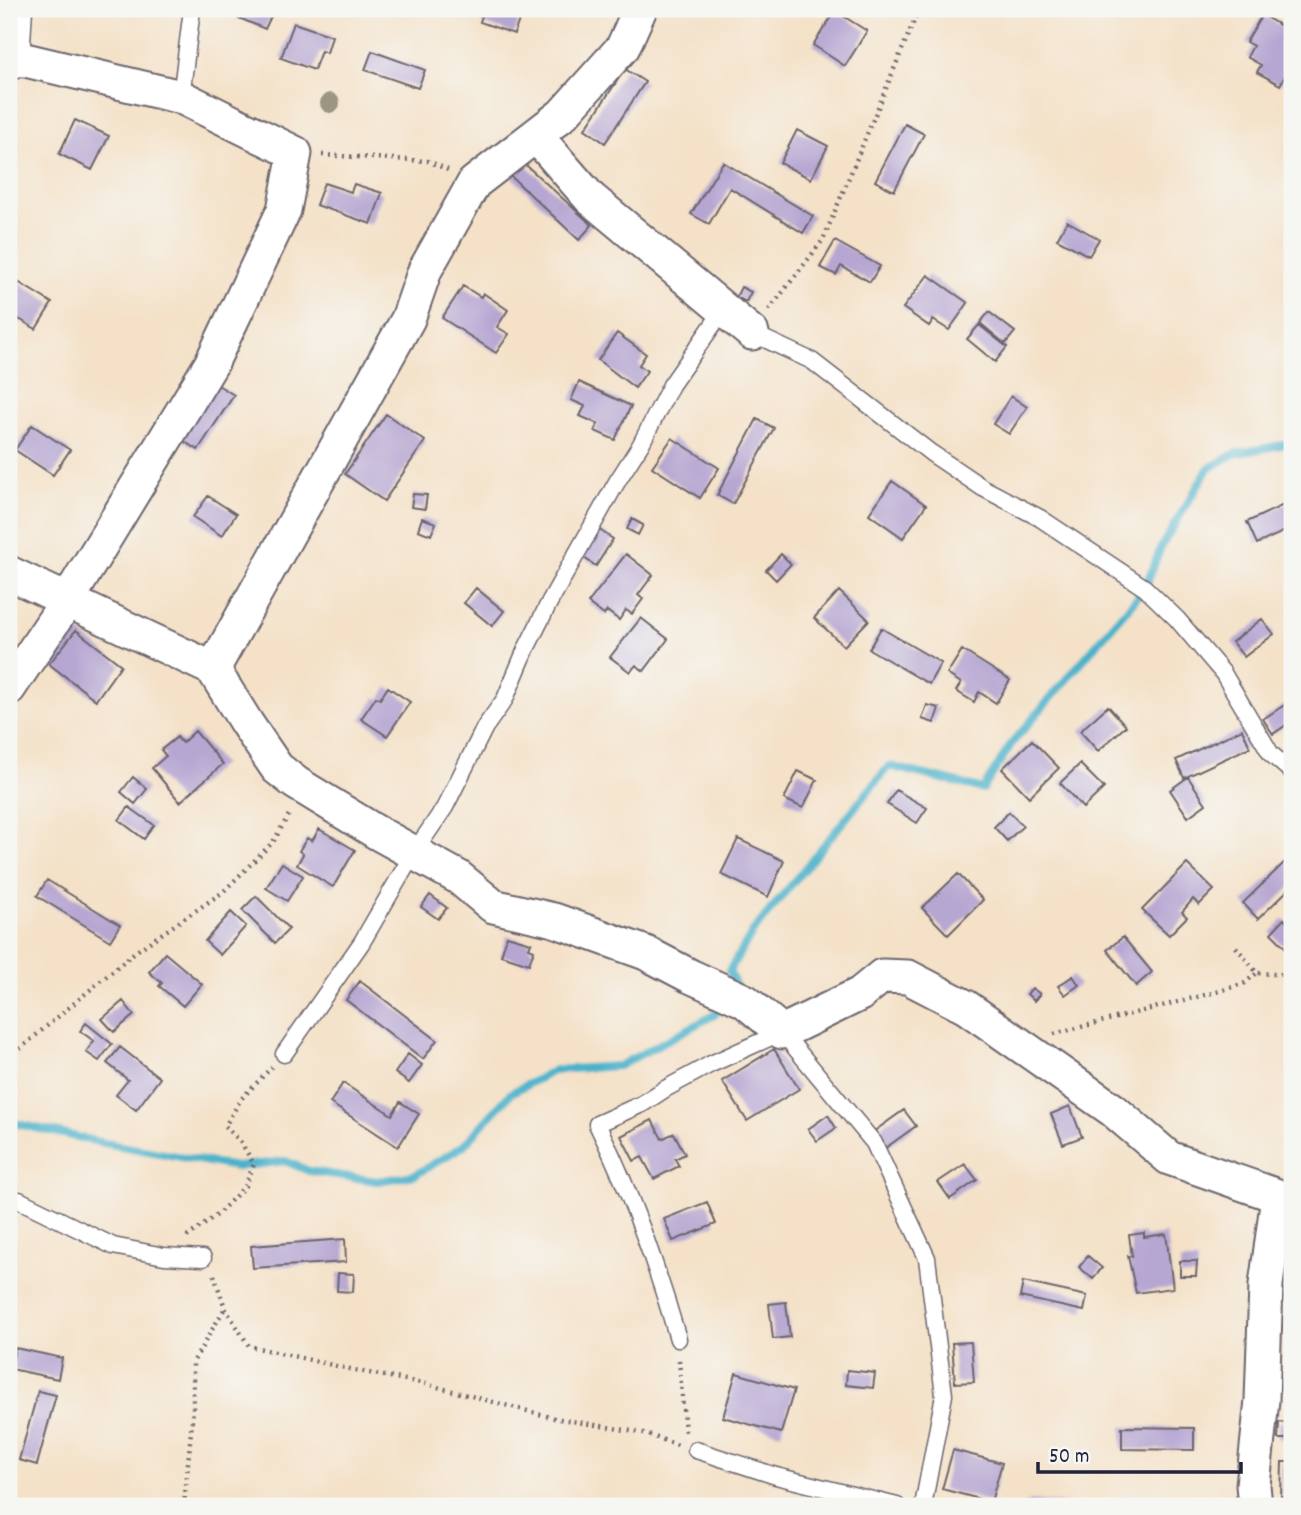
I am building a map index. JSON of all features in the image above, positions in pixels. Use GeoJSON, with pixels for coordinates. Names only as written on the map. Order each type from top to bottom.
{"type":"FeatureCollection","features":[{"type":"Feature","properties":{"kind":"street"},"geometry":{"type":"LineString","coordinates":[[213,669],[408,319],[425,270],[474,183],[562,115],[623,47],[640,9]]}},
{"type":"Feature","properties":{"kind":"street"},"geometry":{"type":"LineString","coordinates":[[9,688],[67,601],[211,364],[284,210],[295,153],[181,97],[15,61]]}},
{"type":"Feature","properties":{"kind":"street"},"geometry":{"type":"LineString","coordinates":[[536,136],[590,198],[752,333]]}},
{"type":"Feature","properties":{"kind":"street"},"geometry":{"type":"LineString","coordinates":[[9,573],[213,669],[277,768],[414,854],[458,877],[493,906],[554,920],[646,953],[745,1001],[782,1032],[860,994],[882,976],[908,977],[966,1007],[1113,1110],[1169,1158],[1285,1199],[1266,1285],[1255,1506]]}},
{"type":"Feature","properties":{"kind":"lane"},"geometry":{"type":"LineString","coordinates":[[15,61],[24,9]]}},
{"type":"Feature","properties":{"kind":"lane"},"geometry":{"type":"LineString","coordinates":[[181,97],[191,9]]}},
{"type":"Feature","properties":{"kind":"lane"},"geometry":{"type":"LineString","coordinates":[[284,1054],[362,942],[445,807],[485,727],[505,699],[550,601],[641,444],[671,385],[724,309]]}},
{"type":"Feature","properties":{"kind":"lane"},"geometry":{"type":"LineString","coordinates":[[752,333],[812,361],[931,453],[983,488],[1040,518],[1145,588],[1177,619],[1223,673],[1271,754],[1292,772]]}},
{"type":"Feature","properties":{"kind":"lane"},"geometry":{"type":"LineString","coordinates":[[678,1339],[659,1273],[623,1175],[597,1124],[642,1104],[711,1064],[782,1032],[874,1143],[927,1258],[944,1395],[923,1506]]}},
{"type":"Feature","properties":{"kind":"lane"},"geometry":{"type":"LineString","coordinates":[[9,1198],[19,1200],[113,1246],[164,1256],[203,1258]]}},
{"type":"Feature","properties":{"kind":"lane"},"geometry":{"type":"LineString","coordinates":[[696,1450],[776,1476],[897,1506]]}},
{"type":"Feature","properties":{"kind":"path"},"geometry":{"type":"LineString","coordinates":[[752,333],[823,240],[919,9]]}},
{"type":"Feature","properties":{"kind":"path"},"geometry":{"type":"LineString","coordinates":[[295,153],[428,161],[474,183]]}},
{"type":"Feature","properties":{"kind":"path"},"geometry":{"type":"LineString","coordinates":[[9,1058],[135,952],[223,892],[273,842],[305,788]]}},
{"type":"Feature","properties":{"kind":"path"},"geometry":{"type":"LineString","coordinates":[[1236,947],[1256,973]]}},
{"type":"Feature","properties":{"kind":"path"},"geometry":{"type":"LineString","coordinates":[[1025,1048],[1055,1033],[1245,983],[1256,973],[1292,975]]}},
{"type":"Feature","properties":{"kind":"path"},"geometry":{"type":"LineString","coordinates":[[164,1256],[217,1215],[246,1186],[254,1164],[240,1140],[225,1126],[241,1099],[284,1054]]}},
{"type":"Feature","properties":{"kind":"path"},"geometry":{"type":"LineString","coordinates":[[203,1258],[213,1271],[225,1308],[249,1346],[426,1384],[554,1418],[643,1433],[696,1450]]}},
{"type":"Feature","properties":{"kind":"path"},"geometry":{"type":"LineString","coordinates":[[184,1506],[193,1410],[193,1362],[225,1308]]}},
{"type":"Feature","properties":{"kind":"path"},"geometry":{"type":"LineString","coordinates":[[678,1339],[680,1390],[686,1438],[696,1450]]}},
{"type":"Feature","properties":{"kind":"building"},"geometry":{"type":"Polygon","coordinates":[[[218,9],[266,9],[273,12],[265,29],[218,9]]]}},
{"type":"Feature","properties":{"kind":"building"},"geometry":{"type":"Polygon","coordinates":[[[484,9],[523,9],[514,34],[480,22],[484,9]]]}},
{"type":"Feature","properties":{"kind":"building"},"geometry":{"type":"Polygon","coordinates":[[[835,11],[867,31],[845,66],[813,45],[835,11]]]}},
{"type":"Feature","properties":{"kind":"building"},"geometry":{"type":"Polygon","coordinates":[[[1262,15],[1292,32],[1292,64],[1280,85],[1257,72],[1261,65],[1247,57],[1253,46],[1246,42],[1262,15]]]}},
{"type":"Feature","properties":{"kind":"building"},"geometry":{"type":"Polygon","coordinates":[[[294,23],[332,36],[327,53],[321,51],[314,70],[281,58],[294,23]]]}},
{"type":"Feature","properties":{"kind":"building"},"geometry":{"type":"Polygon","coordinates":[[[372,51],[425,70],[418,88],[365,70],[372,51]]]}},
{"type":"Feature","properties":{"kind":"building"},"geometry":{"type":"Polygon","coordinates":[[[625,69],[645,82],[605,143],[585,129],[625,69]]]}},
{"type":"Feature","properties":{"kind":"building"},"geometry":{"type":"Polygon","coordinates":[[[75,120],[109,136],[92,170],[59,154],[75,120]]]}},
{"type":"Feature","properties":{"kind":"building"},"geometry":{"type":"Polygon","coordinates":[[[905,124],[924,134],[894,191],[875,181],[905,124]]]}},
{"type":"Feature","properties":{"kind":"building"},"geometry":{"type":"Polygon","coordinates":[[[797,130],[828,146],[811,179],[780,163],[797,130]]]}},
{"type":"Feature","properties":{"kind":"building"},"geometry":{"type":"Polygon","coordinates":[[[517,157],[592,225],[579,240],[504,170],[517,157]]]}},
{"type":"Feature","properties":{"kind":"building"},"geometry":{"type":"Polygon","coordinates":[[[723,162],[813,216],[803,233],[730,188],[709,224],[691,214],[723,162]]]}},
{"type":"Feature","properties":{"kind":"building"},"geometry":{"type":"Polygon","coordinates":[[[324,183],[351,192],[354,184],[382,193],[371,224],[316,205],[324,183]]]}},
{"type":"Feature","properties":{"kind":"building"},"geometry":{"type":"Polygon","coordinates":[[[1067,221],[1099,239],[1089,256],[1057,239],[1067,221]]]}},
{"type":"Feature","properties":{"kind":"building"},"geometry":{"type":"Polygon","coordinates":[[[835,241],[880,266],[870,282],[841,266],[836,275],[820,267],[835,241]]]}},
{"type":"Feature","properties":{"kind":"building"},"geometry":{"type":"Polygon","coordinates":[[[928,275],[968,303],[949,330],[933,320],[929,326],[903,308],[928,275]]]}},
{"type":"Feature","properties":{"kind":"building"},"geometry":{"type":"Polygon","coordinates":[[[18,282],[52,303],[36,329],[19,319],[17,322],[9,317],[9,298],[18,282]]]}},
{"type":"Feature","properties":{"kind":"building"},"geometry":{"type":"Polygon","coordinates":[[[463,286],[481,297],[483,293],[508,310],[497,327],[509,334],[496,353],[442,318],[463,286]]]}},
{"type":"Feature","properties":{"kind":"building"},"geometry":{"type":"Polygon","coordinates":[[[741,287],[751,292],[746,302],[736,297],[741,287]]]}},
{"type":"Feature","properties":{"kind":"building"},"geometry":{"type":"Polygon","coordinates":[[[989,312],[1015,332],[1005,344],[980,323],[989,312]]]}},
{"type":"Feature","properties":{"kind":"building"},"geometry":{"type":"Polygon","coordinates":[[[979,325],[1007,347],[995,362],[967,339],[979,325]]]}},
{"type":"Feature","properties":{"kind":"building"},"geometry":{"type":"Polygon","coordinates":[[[617,333],[646,354],[639,365],[647,371],[635,388],[598,360],[617,333]]]}},
{"type":"Feature","properties":{"kind":"building"},"geometry":{"type":"Polygon","coordinates":[[[213,382],[234,395],[198,450],[177,437],[213,382]]]}},
{"type":"Feature","properties":{"kind":"building"},"geometry":{"type":"Polygon","coordinates":[[[579,382],[631,406],[615,440],[595,431],[598,424],[580,416],[585,406],[571,400],[579,382]]]}},
{"type":"Feature","properties":{"kind":"building"},"geometry":{"type":"Polygon","coordinates":[[[1011,396],[1027,407],[1009,434],[993,424],[1011,396]]]}},
{"type":"Feature","properties":{"kind":"building"},"geometry":{"type":"Polygon","coordinates":[[[386,414],[425,441],[384,501],[345,474],[386,414]]]}},
{"type":"Feature","properties":{"kind":"building"},"geometry":{"type":"Polygon","coordinates":[[[757,419],[774,428],[733,504],[717,495],[757,419]]]}},
{"type":"Feature","properties":{"kind":"building"},"geometry":{"type":"Polygon","coordinates":[[[32,425],[70,450],[53,475],[15,450],[32,425]]]}},
{"type":"Feature","properties":{"kind":"building"},"geometry":{"type":"Polygon","coordinates":[[[672,438],[719,468],[700,498],[652,467],[672,438]]]}},
{"type":"Feature","properties":{"kind":"building"},"geometry":{"type":"Polygon","coordinates":[[[892,481],[926,505],[903,538],[869,514],[892,481]]]}},
{"type":"Feature","properties":{"kind":"building"},"geometry":{"type":"Polygon","coordinates":[[[413,494],[427,495],[425,509],[411,507],[413,494]]]}},
{"type":"Feature","properties":{"kind":"building"},"geometry":{"type":"Polygon","coordinates":[[[208,496],[236,514],[222,536],[193,517],[208,496]]]}},
{"type":"Feature","properties":{"kind":"building"},"geometry":{"type":"Polygon","coordinates":[[[1292,501],[1292,542],[1287,530],[1257,544],[1247,522],[1292,501]]]}},
{"type":"Feature","properties":{"kind":"building"},"geometry":{"type":"Polygon","coordinates":[[[422,518],[436,523],[431,535],[418,530],[422,518]]]}},
{"type":"Feature","properties":{"kind":"building"},"geometry":{"type":"Polygon","coordinates":[[[632,519],[643,525],[638,535],[627,529],[632,519]]]}},
{"type":"Feature","properties":{"kind":"building"},"geometry":{"type":"Polygon","coordinates":[[[598,529],[613,539],[596,566],[581,556],[598,529]]]}},
{"type":"Feature","properties":{"kind":"building"},"geometry":{"type":"Polygon","coordinates":[[[626,554],[653,575],[638,595],[643,599],[632,614],[626,610],[619,620],[607,611],[604,615],[588,603],[626,554]]]}},
{"type":"Feature","properties":{"kind":"building"},"geometry":{"type":"Polygon","coordinates":[[[781,554],[791,564],[776,580],[766,570],[781,554]]]}},
{"type":"Feature","properties":{"kind":"building"},"geometry":{"type":"Polygon","coordinates":[[[476,588],[504,611],[492,626],[464,603],[476,588]]]}},
{"type":"Feature","properties":{"kind":"building"},"geometry":{"type":"Polygon","coordinates":[[[839,591],[869,620],[844,646],[814,618],[839,591]]]}},
{"type":"Feature","properties":{"kind":"building"},"geometry":{"type":"Polygon","coordinates":[[[641,618],[668,639],[644,671],[636,665],[630,672],[610,657],[641,618]]]}},
{"type":"Feature","properties":{"kind":"building"},"geometry":{"type":"Polygon","coordinates":[[[1262,619],[1274,634],[1244,657],[1232,642],[1262,619]]]}},
{"type":"Feature","properties":{"kind":"building"},"geometry":{"type":"Polygon","coordinates":[[[881,628],[941,663],[929,684],[869,649],[881,628]]]}},
{"type":"Feature","properties":{"kind":"building"},"geometry":{"type":"Polygon","coordinates":[[[76,630],[121,665],[96,700],[49,664],[76,630]]]}},
{"type":"Feature","properties":{"kind":"building"},"geometry":{"type":"Polygon","coordinates":[[[962,650],[1010,680],[996,703],[979,692],[974,702],[956,691],[961,683],[947,674],[962,650]]]}},
{"type":"Feature","properties":{"kind":"building"},"geometry":{"type":"Polygon","coordinates":[[[388,687],[410,702],[387,736],[361,719],[376,697],[380,699],[388,687]]]}},
{"type":"Feature","properties":{"kind":"building"},"geometry":{"type":"Polygon","coordinates":[[[1292,700],[1292,721],[1273,734],[1263,719],[1292,700]]]}},
{"type":"Feature","properties":{"kind":"building"},"geometry":{"type":"Polygon","coordinates":[[[927,705],[939,708],[934,723],[922,719],[927,705]]]}},
{"type":"Feature","properties":{"kind":"building"},"geometry":{"type":"Polygon","coordinates":[[[1108,706],[1126,726],[1098,751],[1080,731],[1108,706]]]}},
{"type":"Feature","properties":{"kind":"building"},"geometry":{"type":"Polygon","coordinates":[[[1242,729],[1250,747],[1184,778],[1176,760],[1242,729]]]}},
{"type":"Feature","properties":{"kind":"building"},"geometry":{"type":"Polygon","coordinates":[[[195,731],[223,764],[180,802],[152,768],[166,756],[161,750],[177,737],[182,743],[195,731]]]}},
{"type":"Feature","properties":{"kind":"building"},"geometry":{"type":"Polygon","coordinates":[[[1032,740],[1059,768],[1029,797],[1002,769],[1032,740]]]}},
{"type":"Feature","properties":{"kind":"building"},"geometry":{"type":"Polygon","coordinates":[[[1080,764],[1104,788],[1083,808],[1060,783],[1080,764]]]}},
{"type":"Feature","properties":{"kind":"building"},"geometry":{"type":"Polygon","coordinates":[[[798,771],[817,780],[803,808],[784,799],[798,771]]]}},
{"type":"Feature","properties":{"kind":"building"},"geometry":{"type":"Polygon","coordinates":[[[133,777],[147,789],[135,804],[121,792],[133,777]]]}},
{"type":"Feature","properties":{"kind":"building"},"geometry":{"type":"Polygon","coordinates":[[[1188,777],[1206,804],[1188,817],[1170,790],[1188,777]]]}},
{"type":"Feature","properties":{"kind":"building"},"geometry":{"type":"Polygon","coordinates":[[[896,790],[927,808],[917,823],[887,804],[896,790]]]}},
{"type":"Feature","properties":{"kind":"building"},"geometry":{"type":"Polygon","coordinates":[[[129,807],[154,825],[144,839],[119,820],[129,807]]]}},
{"type":"Feature","properties":{"kind":"building"},"geometry":{"type":"Polygon","coordinates":[[[1009,812],[1023,826],[1007,841],[994,827],[1009,812]]]}},
{"type":"Feature","properties":{"kind":"building"},"geometry":{"type":"Polygon","coordinates":[[[319,829],[355,850],[333,887],[297,865],[303,854],[299,851],[307,838],[312,841],[319,829]]]}},
{"type":"Feature","properties":{"kind":"building"},"geometry":{"type":"Polygon","coordinates":[[[738,839],[784,861],[768,897],[721,874],[738,839]]]}},
{"type":"Feature","properties":{"kind":"building"},"geometry":{"type":"Polygon","coordinates":[[[1292,855],[1292,886],[1258,919],[1243,903],[1292,855]]]}},
{"type":"Feature","properties":{"kind":"building"},"geometry":{"type":"Polygon","coordinates":[[[282,863],[303,876],[287,901],[266,888],[282,863]]]}},
{"type":"Feature","properties":{"kind":"building"},"geometry":{"type":"Polygon","coordinates":[[[1187,864],[1214,890],[1199,905],[1193,899],[1182,912],[1187,917],[1169,935],[1142,910],[1187,864]]]}},
{"type":"Feature","properties":{"kind":"building"},"geometry":{"type":"Polygon","coordinates":[[[958,874],[983,900],[948,935],[922,908],[958,874]]]}},
{"type":"Feature","properties":{"kind":"building"},"geometry":{"type":"Polygon","coordinates":[[[47,880],[120,925],[110,941],[37,896],[47,880]]]}},
{"type":"Feature","properties":{"kind":"building"},"geometry":{"type":"Polygon","coordinates":[[[430,895],[447,908],[438,919],[421,907],[430,895]]]}},
{"type":"Feature","properties":{"kind":"building"},"geometry":{"type":"Polygon","coordinates":[[[256,896],[289,929],[275,943],[242,910],[256,896]]]}},
{"type":"Feature","properties":{"kind":"building"},"geometry":{"type":"Polygon","coordinates":[[[231,912],[246,926],[220,955],[205,941],[231,912]]]}},
{"type":"Feature","properties":{"kind":"building"},"geometry":{"type":"Polygon","coordinates":[[[1284,919],[1292,927],[1292,954],[1271,933],[1284,919]]]}},
{"type":"Feature","properties":{"kind":"building"},"geometry":{"type":"Polygon","coordinates":[[[507,936],[531,943],[529,948],[534,950],[529,964],[501,955],[507,936]]]}},
{"type":"Feature","properties":{"kind":"building"},"geometry":{"type":"Polygon","coordinates":[[[1123,937],[1152,972],[1136,986],[1107,950],[1123,937]]]}},
{"type":"Feature","properties":{"kind":"building"},"geometry":{"type":"Polygon","coordinates":[[[165,953],[202,984],[183,1006],[159,986],[162,983],[149,972],[165,953]]]}},
{"type":"Feature","properties":{"kind":"building"},"geometry":{"type":"Polygon","coordinates":[[[1073,976],[1079,985],[1065,995],[1058,986],[1073,976]]]}},
{"type":"Feature","properties":{"kind":"building"},"geometry":{"type":"Polygon","coordinates":[[[360,981],[437,1040],[423,1059],[346,1000],[360,981]]]}},
{"type":"Feature","properties":{"kind":"building"},"geometry":{"type":"Polygon","coordinates":[[[1032,988],[1040,994],[1034,1001],[1027,994],[1032,988]]]}},
{"type":"Feature","properties":{"kind":"building"},"geometry":{"type":"Polygon","coordinates":[[[123,1001],[134,1015],[114,1032],[102,1019],[123,1001]]]}},
{"type":"Feature","properties":{"kind":"building"},"geometry":{"type":"Polygon","coordinates":[[[86,1023],[112,1044],[99,1061],[86,1052],[94,1041],[80,1031],[86,1023]]]}},
{"type":"Feature","properties":{"kind":"building"},"geometry":{"type":"Polygon","coordinates":[[[120,1047],[160,1078],[136,1110],[116,1095],[128,1080],[107,1063],[120,1047]]]}},
{"type":"Feature","properties":{"kind":"building"},"geometry":{"type":"Polygon","coordinates":[[[774,1049],[799,1089],[747,1121],[722,1081],[774,1049]]]}},
{"type":"Feature","properties":{"kind":"building"},"geometry":{"type":"Polygon","coordinates":[[[408,1054],[422,1065],[409,1083],[395,1073],[408,1054]]]}},
{"type":"Feature","properties":{"kind":"building"},"geometry":{"type":"Polygon","coordinates":[[[343,1083],[392,1115],[400,1102],[419,1114],[398,1147],[330,1103],[343,1083]]]}},
{"type":"Feature","properties":{"kind":"building"},"geometry":{"type":"Polygon","coordinates":[[[1070,1106],[1082,1137],[1063,1144],[1051,1114],[1070,1106]]]}},
{"type":"Feature","properties":{"kind":"building"},"geometry":{"type":"Polygon","coordinates":[[[904,1110],[916,1126],[884,1149],[873,1132],[904,1110]]]}},
{"type":"Feature","properties":{"kind":"building"},"geometry":{"type":"Polygon","coordinates":[[[828,1115],[836,1128],[817,1141],[808,1129],[828,1115]]]}},
{"type":"Feature","properties":{"kind":"building"},"geometry":{"type":"Polygon","coordinates":[[[652,1120],[662,1139],[674,1133],[685,1154],[675,1159],[679,1166],[654,1179],[642,1157],[634,1161],[621,1136],[652,1120]]]}},
{"type":"Feature","properties":{"kind":"building"},"geometry":{"type":"Polygon","coordinates":[[[965,1164],[977,1180],[950,1199],[938,1182],[965,1164]]]}},
{"type":"Feature","properties":{"kind":"building"},"geometry":{"type":"Polygon","coordinates":[[[707,1202],[716,1224],[673,1241],[664,1219],[707,1202]]]}},
{"type":"Feature","properties":{"kind":"building"},"geometry":{"type":"Polygon","coordinates":[[[1144,1233],[1144,1237],[1166,1234],[1173,1288],[1136,1293],[1128,1256],[1132,1256],[1129,1235],[1144,1233]]]}},
{"type":"Feature","properties":{"kind":"building"},"geometry":{"type":"Polygon","coordinates":[[[345,1239],[346,1262],[253,1268],[251,1246],[345,1239]]]}},
{"type":"Feature","properties":{"kind":"building"},"geometry":{"type":"Polygon","coordinates":[[[1289,1255],[1292,1255],[1292,1300],[1285,1299],[1289,1255]]]}},
{"type":"Feature","properties":{"kind":"building"},"geometry":{"type":"Polygon","coordinates":[[[1088,1256],[1102,1268],[1093,1279],[1079,1267],[1088,1256]]]}},
{"type":"Feature","properties":{"kind":"building"},"geometry":{"type":"Polygon","coordinates":[[[1180,1261],[1197,1261],[1196,1276],[1180,1276],[1180,1261]]]}},
{"type":"Feature","properties":{"kind":"building"},"geometry":{"type":"Polygon","coordinates":[[[338,1273],[354,1274],[353,1292],[337,1291],[338,1273]]]}},
{"type":"Feature","properties":{"kind":"building"},"geometry":{"type":"Polygon","coordinates":[[[1023,1282],[1087,1296],[1084,1311],[1020,1297],[1023,1282]]]}},
{"type":"Feature","properties":{"kind":"building"},"geometry":{"type":"Polygon","coordinates":[[[786,1302],[790,1337],[773,1339],[769,1304],[786,1302]]]}},
{"type":"Feature","properties":{"kind":"building"},"geometry":{"type":"Polygon","coordinates":[[[971,1342],[974,1382],[955,1383],[952,1343],[971,1342]]]}},
{"type":"Feature","properties":{"kind":"building"},"geometry":{"type":"Polygon","coordinates":[[[15,1348],[62,1358],[58,1379],[11,1369],[15,1348]]]}},
{"type":"Feature","properties":{"kind":"building"},"geometry":{"type":"Polygon","coordinates":[[[847,1370],[875,1373],[873,1388],[846,1385],[847,1370]]]}},
{"type":"Feature","properties":{"kind":"building"},"geometry":{"type":"Polygon","coordinates":[[[736,1373],[794,1390],[781,1433],[723,1417],[736,1373]]]}},
{"type":"Feature","properties":{"kind":"building"},"geometry":{"type":"Polygon","coordinates":[[[38,1391],[56,1395],[37,1465],[19,1460],[38,1391]]]}},
{"type":"Feature","properties":{"kind":"building"},"geometry":{"type":"Polygon","coordinates":[[[1279,1422],[1292,1423],[1292,1439],[1278,1439],[1279,1422]]]}},
{"type":"Feature","properties":{"kind":"building"},"geometry":{"type":"Polygon","coordinates":[[[1122,1427],[1194,1428],[1194,1450],[1122,1449],[1122,1427]]]}},
{"type":"Feature","properties":{"kind":"building"},"geometry":{"type":"Polygon","coordinates":[[[953,1450],[1002,1463],[991,1502],[942,1489],[953,1450]]]}},
{"type":"Feature","properties":{"kind":"building"},"geometry":{"type":"Polygon","coordinates":[[[1282,1462],[1292,1462],[1292,1497],[1281,1497],[1282,1462]]]}},
{"type":"Feature","properties":{"kind":"building"},"geometry":{"type":"Polygon","coordinates":[[[1028,1501],[1068,1504],[1068,1506],[1028,1506],[1028,1501]]]}},
{"type":"Feature","properties":{"kind":"waterway"},"geometry":{"type":"LineString","coordinates":[[735,984],[729,971],[754,930],[889,766],[983,789],[1012,743],[1145,588],[1161,547],[1208,469],[1234,454],[1292,443]]}},
{"type":"Feature","properties":{"kind":"waterway"},"geometry":{"type":"LineString","coordinates":[[9,1122],[104,1143],[236,1167],[285,1161],[309,1171],[377,1181],[415,1175],[463,1146],[511,1093],[555,1070],[619,1066],[714,1015],[726,1002]]}}]}
